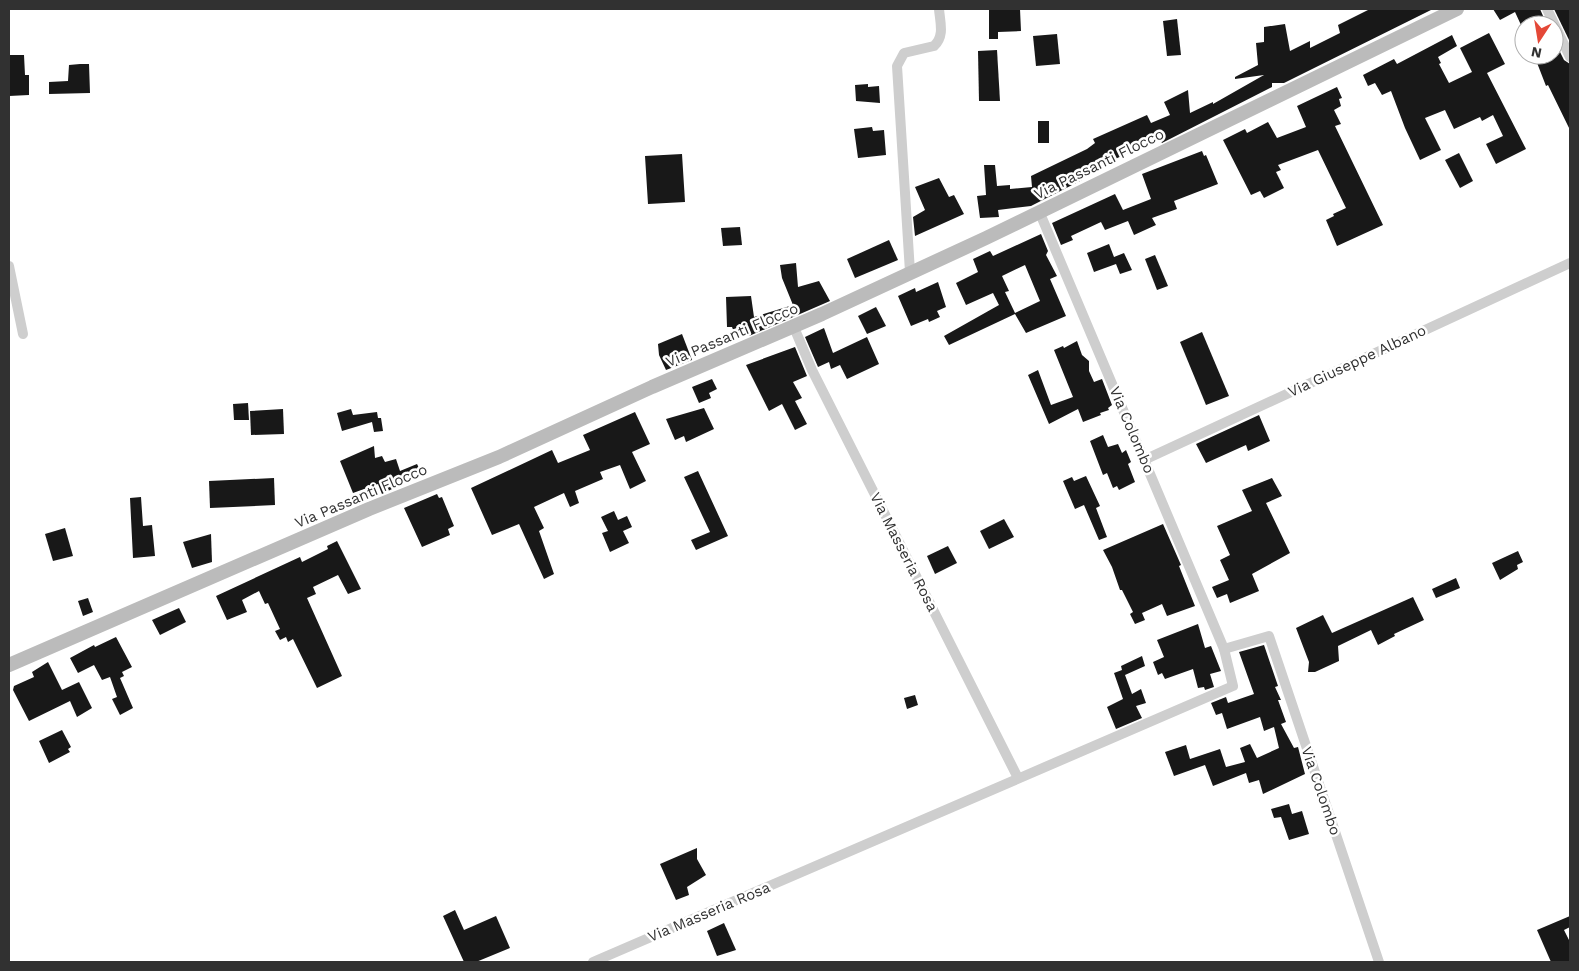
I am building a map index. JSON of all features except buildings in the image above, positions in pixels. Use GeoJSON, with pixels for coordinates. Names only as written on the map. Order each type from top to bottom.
{"type":"FeatureCollection","features":[{"type":"Feature","properties":{"kind":"main road","name":"Via Passanti Flocco"},"geometry":{"type":"LineString","coordinates":[[9,665],[369,509],[499,457],[822,314],[1457,9]]}},
{"type":"Feature","properties":{"kind":"street"},"geometry":{"type":"LineString","coordinates":[[910,272],[898,66],[904,53],[934,46],[937,43],[941,31],[940,9]]}},
{"type":"Feature","properties":{"kind":"street"},"geometry":{"type":"LineString","coordinates":[[1547,9],[1570,57]]}},
{"type":"Feature","properties":{"kind":"street","name":"Via Colombo"},"geometry":{"type":"LineString","coordinates":[[1039,211],[1224,648],[1233,686],[1154,719]]}},
{"type":"Feature","properties":{"kind":"street","name":"Via Giuseppe Albano"},"geometry":{"type":"LineString","coordinates":[[1144,460],[1570,263]]}},
{"type":"Feature","properties":{"kind":"street"},"geometry":{"type":"LineString","coordinates":[[9,266],[23,334]]}},
{"type":"Feature","properties":{"kind":"street","name":"Via Masseria Rosa"},"geometry":{"type":"LineString","coordinates":[[793,326],[812,370],[1018,778]]}},
{"type":"Feature","properties":{"kind":"street","name":"Via Colombo"},"geometry":{"type":"LineString","coordinates":[[1224,648],[1269,636],[1379,962]]}},
{"type":"Feature","properties":{"kind":"street","name":"Via Masseria Rosa"},"geometry":{"type":"LineString","coordinates":[[593,962],[1154,719]]}}]}
